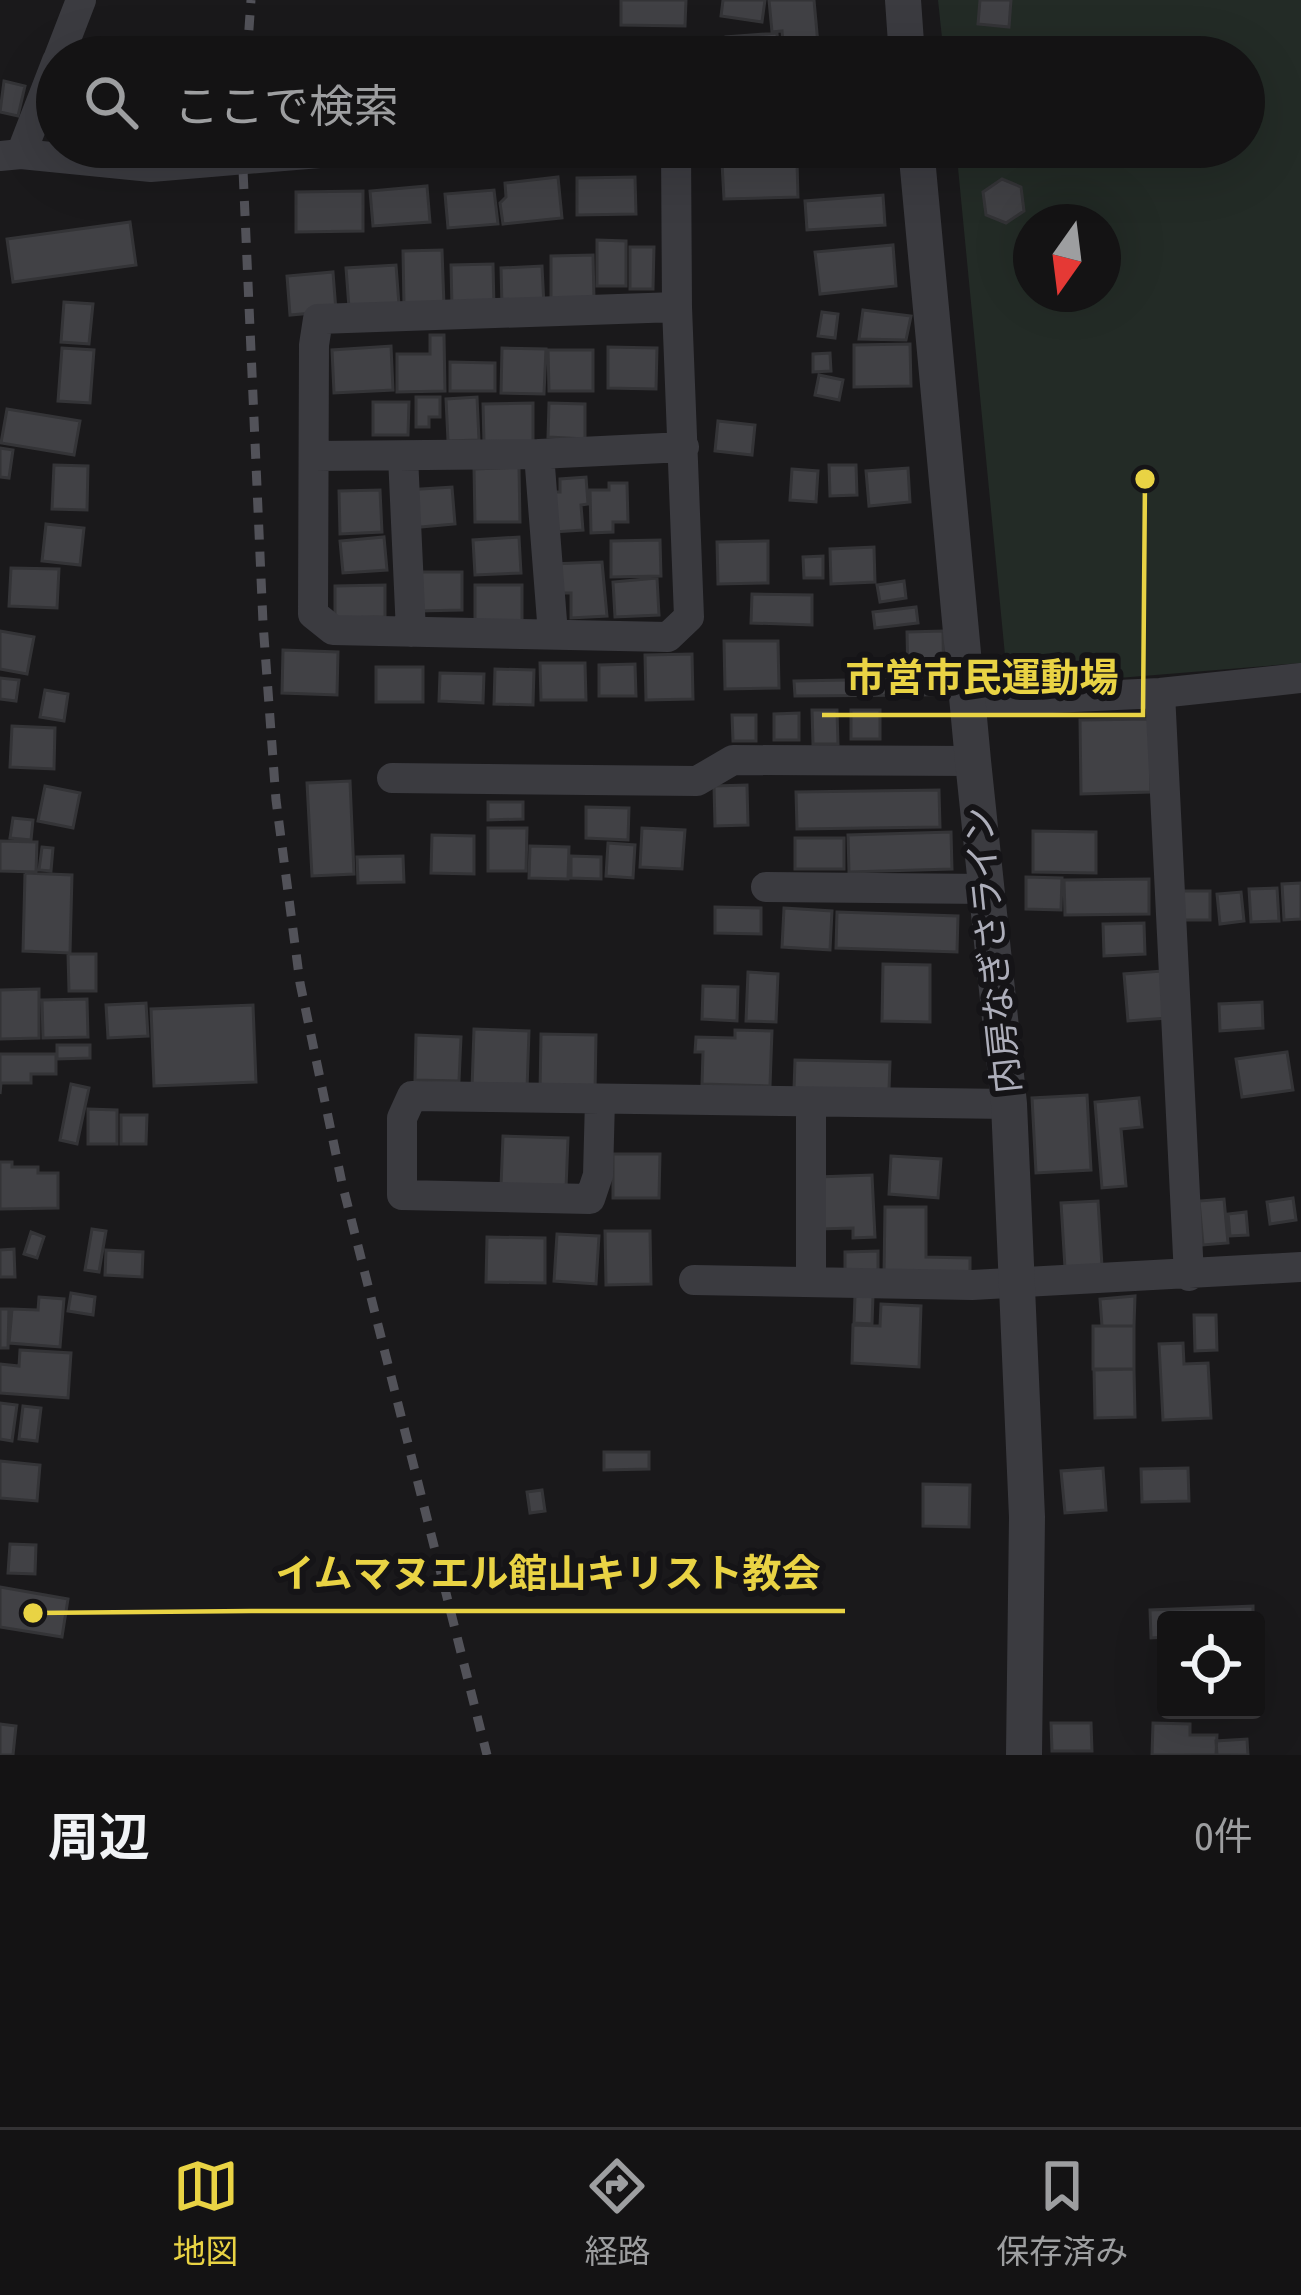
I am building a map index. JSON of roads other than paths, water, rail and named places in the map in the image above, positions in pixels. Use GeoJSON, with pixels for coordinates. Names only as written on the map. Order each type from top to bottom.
{"type":"FeatureCollection","features":[{"type":"Feature","properties":{"kind":"street"},"geometry":{"type":"LineString","coordinates":[[67,36],[81,0]]}},
{"type":"Feature","properties":{"kind":"street"},"geometry":{"type":"LineString","coordinates":[[903,0],[906,36]]}},
{"type":"Feature","properties":{"kind":"street"},"geometry":{"type":"LineString","coordinates":[[10,155],[36,103]]}},
{"type":"Feature","properties":{"kind":"street"},"geometry":{"type":"LineString","coordinates":[[676,168],[689,617],[668,637],[333,630],[313,614],[318,319],[677,307]]}},
{"type":"Feature","properties":{"kind":"street","name":"内房なぎさライン"},"geometry":{"type":"LineString","coordinates":[[918,168],[1009,1104],[1027,1517],[1024,1755]]}},
{"type":"Feature","properties":{"kind":"street"},"geometry":{"type":"LineString","coordinates":[[314,456],[685,447]]}},
{"type":"Feature","properties":{"kind":"street"},"geometry":{"type":"LineString","coordinates":[[539,454],[553,634]]}},
{"type":"Feature","properties":{"kind":"street"},"geometry":{"type":"LineString","coordinates":[[403,456],[411,632]]}},
{"type":"Feature","properties":{"kind":"street"},"geometry":{"type":"LineString","coordinates":[[970,702],[1160,693],[1301,678]]}},
{"type":"Feature","properties":{"kind":"street"},"geometry":{"type":"LineString","coordinates":[[1160,693],[1189,1276]]}},
{"type":"Feature","properties":{"kind":"street"},"geometry":{"type":"LineString","coordinates":[[392,778],[697,781],[733,760],[973,761]]}},
{"type":"Feature","properties":{"kind":"street"},"geometry":{"type":"LineString","coordinates":[[766,886],[988,890]]}},
{"type":"Feature","properties":{"kind":"street"},"geometry":{"type":"LineString","coordinates":[[600,1100],[598,1175],[590,1199],[402,1195],[402,1118],[412,1096],[1009,1104]]}},
{"type":"Feature","properties":{"kind":"street"},"geometry":{"type":"LineString","coordinates":[[811,1282],[812,1102]]}},
{"type":"Feature","properties":{"kind":"street"},"geometry":{"type":"LineString","coordinates":[[694,1280],[1015,1283],[1301,1268]]}},
{"type":"Feature","properties":{"kind":"railway"},"geometry":{"type":"LineString","coordinates":[[248,36],[251,0]]}},
{"type":"Feature","properties":{"kind":"railway"},"geometry":{"type":"LineString","coordinates":[[243,168],[263,623],[276,800],[300,983],[342,1183],[487,1755]]}},
{"type":"Feature","properties":{"kind":"place","name":"市営市民運動場"},"geometry":{"type":"Point","coordinates":[1145,479]}},
{"type":"Feature","properties":{"kind":"place","name":"イムマヌエル館山キリスト教会"},"geometry":{"type":"Point","coordinates":[33,1613]}}]}
